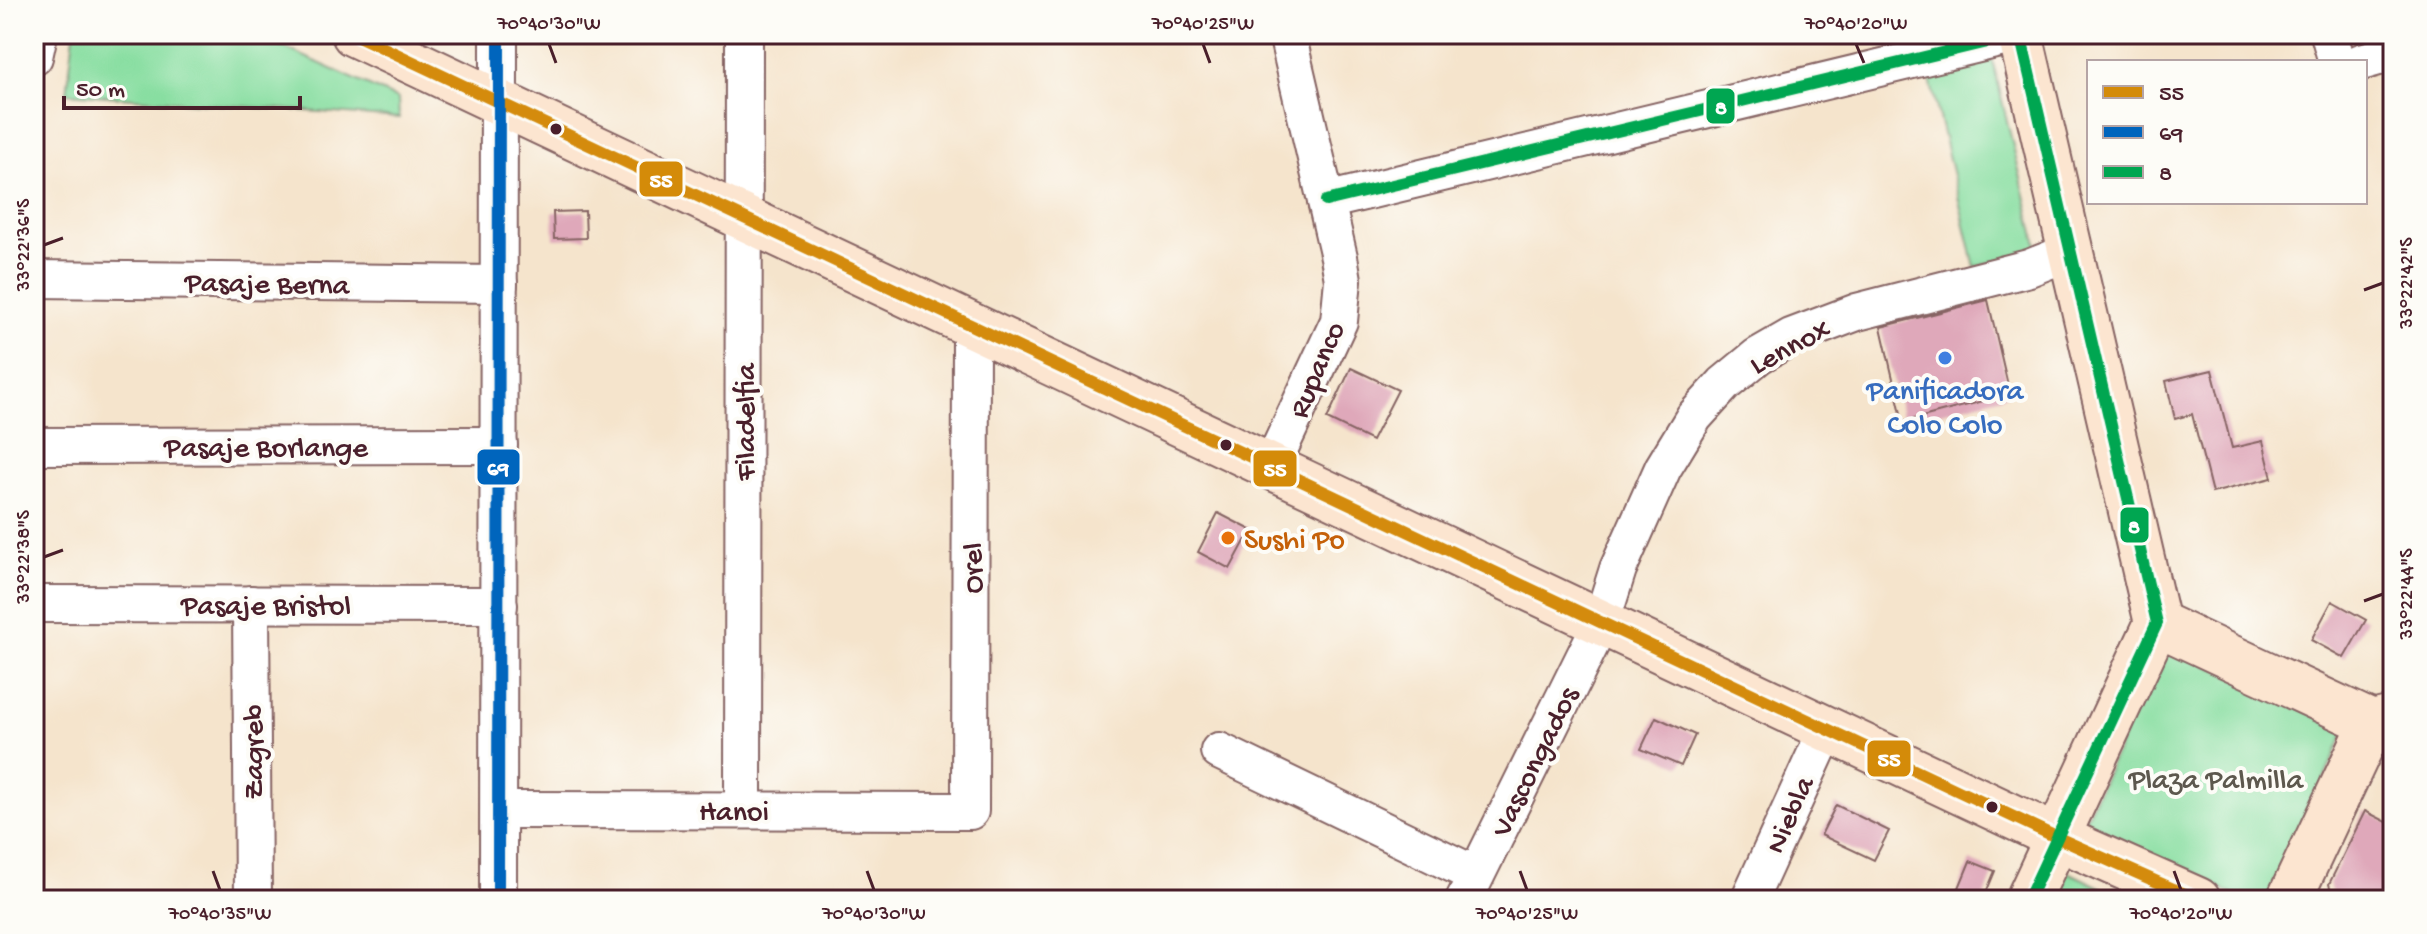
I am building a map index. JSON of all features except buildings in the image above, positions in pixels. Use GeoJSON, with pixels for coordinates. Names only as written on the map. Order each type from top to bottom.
{"type":"FeatureCollection","features":[{"type":"Feature","properties":{"kind":"main road"},"geometry":{"type":"LineString","coordinates":[[354,34],[2056,837],[2198,900]]}},
{"type":"Feature","properties":{"kind":"main road"},"geometry":{"type":"LineString","coordinates":[[2020,34],[2157,623],[2028,900]]}},
{"type":"Feature","properties":{"kind":"main road"},"geometry":{"type":"LineString","coordinates":[[2157,623],[2386,724],[2289,900]]}},
{"type":"Feature","properties":{"kind":"street"},"geometry":{"type":"LineString","coordinates":[[34,57],[39,34]]}},
{"type":"Feature","properties":{"kind":"street"},"geometry":{"type":"LineString","coordinates":[[498,900],[499,34]]}},
{"type":"Feature","properties":{"kind":"street","name":"Filadelfia"},"geometry":{"type":"LineString","coordinates":[[743,810],[744,34]]}},
{"type":"Feature","properties":{"kind":"street","name":"Rupanco"},"geometry":{"type":"LineString","coordinates":[[1271,467],[1339,321],[1343,280],[1287,34]]}},
{"type":"Feature","properties":{"kind":"street"},"geometry":{"type":"LineString","coordinates":[[1326,201],[2020,34]]}},
{"type":"Feature","properties":{"kind":"street"},"geometry":{"type":"LineString","coordinates":[[2329,34],[2336,60]]}},
{"type":"Feature","properties":{"kind":"street"},"geometry":{"type":"LineString","coordinates":[[2367,60],[2393,53]]}},
{"type":"Feature","properties":{"kind":"street","name":"Lennox"},"geometry":{"type":"LineString","coordinates":[[1601,623],[1618,569],[1663,468],[1694,417],[1724,384],[1758,356],[1791,337],[1857,312],[2029,268],[2072,251]]}},
{"type":"Feature","properties":{"kind":"street","name":"Pasaje Berna"},"geometry":{"type":"LineString","coordinates":[[34,279],[499,284]]}},
{"type":"Feature","properties":{"kind":"street","name":"Orel"},"geometry":{"type":"LineString","coordinates":[[970,811],[971,325]]}},
{"type":"Feature","properties":{"kind":"street","name":"Pasaje Borlange"},"geometry":{"type":"LineString","coordinates":[[34,446],[499,445]]}},
{"type":"Feature","properties":{"kind":"street","name":"Pasaje Bristol"},"geometry":{"type":"LineString","coordinates":[[34,604],[499,605]]}},
{"type":"Feature","properties":{"kind":"street","name":"Zagreb"},"geometry":{"type":"LineString","coordinates":[[251,604],[253,900]]}},
{"type":"Feature","properties":{"kind":"street","name":"Vascongados"},"geometry":{"type":"LineString","coordinates":[[1470,888],[1601,623]]}},
{"type":"Feature","properties":{"kind":"street","name":"Niebla"},"geometry":{"type":"LineString","coordinates":[[1749,900],[1827,729]]}},
{"type":"Feature","properties":{"kind":"street"},"geometry":{"type":"LineString","coordinates":[[1219,751],[1470,888]]}},
{"type":"Feature","properties":{"kind":"street","name":"Hanoi"},"geometry":{"type":"LineString","coordinates":[[499,810],[970,811]]}},
{"type":"Feature","properties":{"kind":"green space"},"geometry":{"type":"Polygon","coordinates":[[[74,34],[255,34],[398,99],[399,118],[67,93],[74,34]]]}},
{"type":"Feature","properties":{"kind":"green space"},"geometry":{"type":"Polygon","coordinates":[[[1919,34],[1986,34],[2038,249],[1975,267],[1919,34]]]}},
{"type":"Feature","properties":{"kind":"green space","name":"Plaza Palmilla"},"geometry":{"type":"Polygon","coordinates":[[[2165,646],[2347,728],[2269,900],[2245,900],[2082,826],[2165,646]]]}},
{"type":"Feature","properties":{"kind":"green space"},"geometry":{"type":"Polygon","coordinates":[[[2064,870],[2127,900],[2051,900],[2064,870]]]}},
{"type":"Feature","properties":{"kind":"transit line","name":"55"},"geometry":{"type":"LineString","coordinates":[[354,34],[2056,837],[2198,900]]}},
{"type":"Feature","properties":{"kind":"transit line","name":"69"},"geometry":{"type":"LineString","coordinates":[[498,900],[499,34]]}},
{"type":"Feature","properties":{"kind":"transit line","name":"8"},"geometry":{"type":"LineString","coordinates":[[1326,201],[2020,34],[2157,623],[2028,900]]}},
{"type":"Feature","properties":{"kind":"place","name":"Panificadora Colo Colo"},"geometry":{"type":"Point","coordinates":[1945,358]}},
{"type":"Feature","properties":{"kind":"place","name":"Sushi Po"},"geometry":{"type":"Point","coordinates":[1228,538]}}]}
